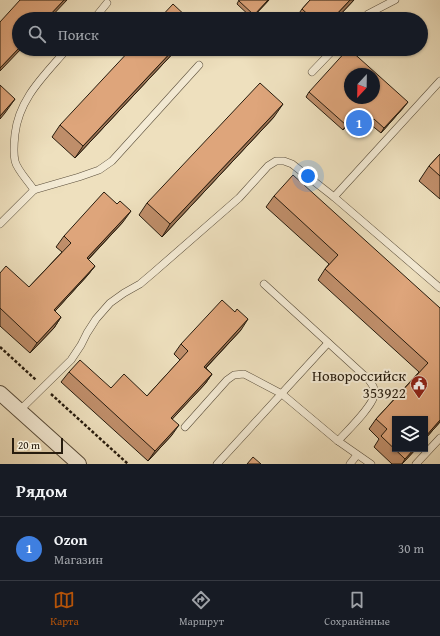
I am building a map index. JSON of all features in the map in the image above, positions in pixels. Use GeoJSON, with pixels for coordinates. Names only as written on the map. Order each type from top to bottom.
{"type":"FeatureCollection","features":[{"type":"Feature","properties":{"kind":"street"},"geometry":{"type":"LineString","coordinates":[[0,393],[79,464]]}},
{"type":"Feature","properties":{"kind":"lane"},"geometry":{"type":"LineString","coordinates":[[372,12],[395,0]]}},
{"type":"Feature","properties":{"kind":"lane"},"geometry":{"type":"LineString","coordinates":[[100,12],[107,3]]}},
{"type":"Feature","properties":{"kind":"lane"},"geometry":{"type":"LineString","coordinates":[[34,190],[16,163],[13,147],[16,125],[22,107],[32,90],[61,56]]}},
{"type":"Feature","properties":{"kind":"lane"},"geometry":{"type":"LineString","coordinates":[[312,72],[327,56]]}},
{"type":"Feature","properties":{"kind":"lane"},"geometry":{"type":"LineString","coordinates":[[0,224],[34,190],[98,170],[112,161],[199,65]]}},
{"type":"Feature","properties":{"kind":"lane"},"geometry":{"type":"LineString","coordinates":[[334,197],[440,81]]}},
{"type":"Feature","properties":{"kind":"lane"},"geometry":{"type":"LineString","coordinates":[[20,410],[71,360],[96,319],[110,303],[140,284],[153,273],[239,198],[268,166],[276,161],[284,160],[292,164],[334,197],[440,288]]}},
{"type":"Feature","properties":{"kind":"lane"},"geometry":{"type":"LineString","coordinates":[[264,284],[368,379],[373,386],[374,395],[370,404],[338,441]]}},
{"type":"Feature","properties":{"kind":"lane"},"geometry":{"type":"LineString","coordinates":[[217,464],[328,343]]}},
{"type":"Feature","properties":{"kind":"lane"},"geometry":{"type":"LineString","coordinates":[[185,427],[226,380],[234,375],[244,374],[282,394],[338,441],[371,464]]}},
{"type":"Feature","properties":{"kind":"lane"},"geometry":{"type":"LineString","coordinates":[[416,464],[440,438]]}},
{"type":"Feature","properties":{"kind":"lane"},"geometry":{"type":"LineString","coordinates":[[350,464],[357,455]]}},
{"type":"Feature","properties":{"kind":"path"},"geometry":{"type":"LineString","coordinates":[[0,347],[128,464]]}},
{"type":"Feature","properties":{"kind":"building"},"geometry":{"type":"Polygon","coordinates":[[[20,0],[64,0],[53,12],[12,12],[12,55],[0,68],[0,22],[20,0]]]}},
{"type":"Feature","properties":{"kind":"building"},"geometry":{"type":"Polygon","coordinates":[[[268,0],[257,12],[251,12],[239,1],[268,0]]]}},
{"type":"Feature","properties":{"kind":"building"},"geometry":{"type":"Polygon","coordinates":[[[310,0],[350,0],[339,12],[305,12],[302,9],[310,0]]]}},
{"type":"Feature","properties":{"kind":"building"},"geometry":{"type":"Polygon","coordinates":[[[173,4],[182,12],[166,12],[173,4]]]}},
{"type":"Feature","properties":{"kind":"building"},"geometry":{"type":"Polygon","coordinates":[[[124,56],[167,56],[83,146],[60,125],[124,56]]]}},
{"type":"Feature","properties":{"kind":"building"},"geometry":{"type":"Polygon","coordinates":[[[342,56],[357,56],[370,68],[344,68],[344,104],[380,104],[380,77],[408,102],[384,128],[374,119],[366,128],[353,117],[346,125],[309,92],[342,56]]]}},
{"type":"Feature","properties":{"kind":"building"},"geometry":{"type":"Polygon","coordinates":[[[260,83],[283,104],[170,224],[147,203],[260,83]]]}},
{"type":"Feature","properties":{"kind":"building"},"geometry":{"type":"Polygon","coordinates":[[[0,85],[15,99],[0,116],[0,85]]]}},
{"type":"Feature","properties":{"kind":"building"},"geometry":{"type":"Polygon","coordinates":[[[440,154],[440,176],[429,166],[440,154]]]}},
{"type":"Feature","properties":{"kind":"building"},"geometry":{"type":"Polygon","coordinates":[[[293,175],[440,308],[440,420],[428,434],[428,416],[392,416],[392,447],[381,436],[387,429],[376,419],[428,363],[325,269],[338,255],[274,196],[293,175]]]}},
{"type":"Feature","properties":{"kind":"building"},"geometry":{"type":"Polygon","coordinates":[[[104,192],[117,204],[120,201],[131,211],[87,258],[95,266],[54,310],[61,317],[37,343],[0,308],[0,273],[6,266],[29,287],[71,243],[64,236],[104,192]]]}},
{"type":"Feature","properties":{"kind":"building"},"geometry":{"type":"Polygon","coordinates":[[[222,300],[235,312],[237,309],[248,319],[204,367],[212,374],[171,418],[179,425],[155,451],[69,372],[80,360],[111,388],[124,374],[147,396],[188,351],[181,344],[222,300]]]}},
{"type":"Feature","properties":{"kind":"building"},"geometry":{"type":"Polygon","coordinates":[[[398,452],[411,452],[405,459],[398,452]]]}},
{"type":"Feature","properties":{"kind":"building"},"geometry":{"type":"Polygon","coordinates":[[[253,457],[261,464],[247,464],[253,457]]]}},
{"type":"Feature","properties":{"kind":"place","name":"Ozon"},"geometry":{"type":"Point","coordinates":[359,123]}},
{"type":"Feature","properties":{"kind":"place","name":"Новороссийск 353922"},"geometry":{"type":"Point","coordinates":[419,399]}}]}
